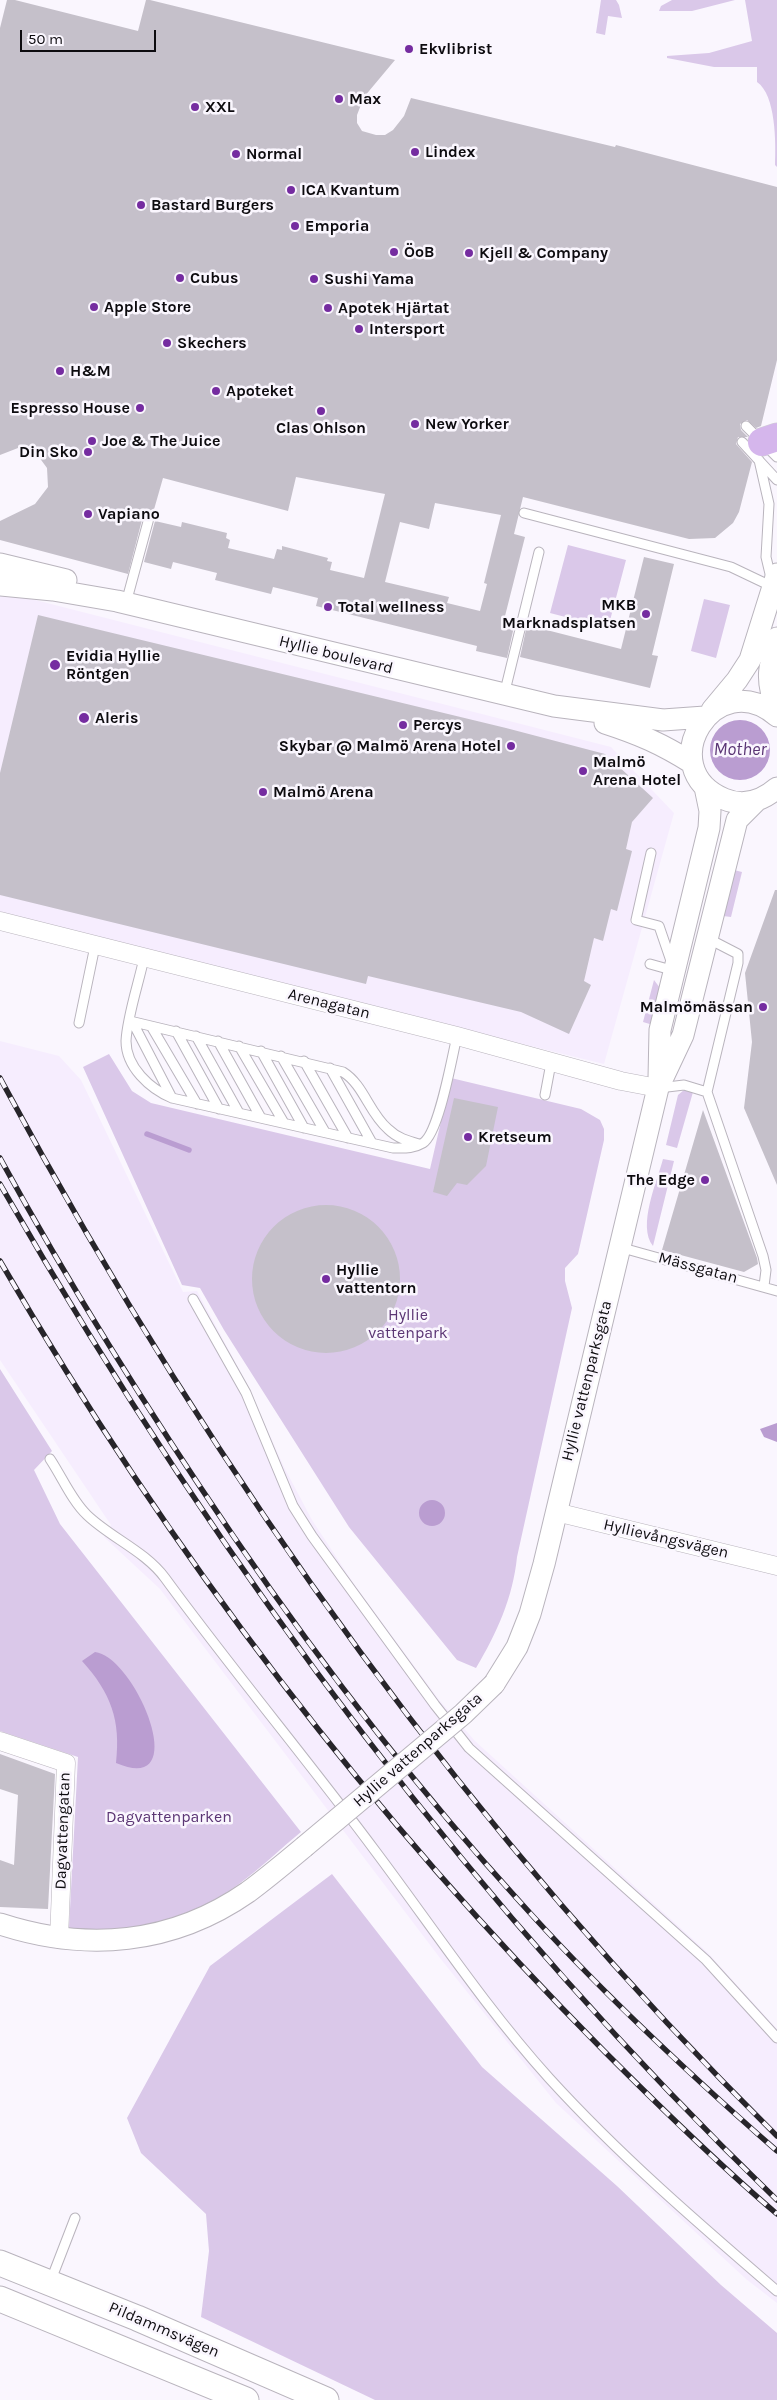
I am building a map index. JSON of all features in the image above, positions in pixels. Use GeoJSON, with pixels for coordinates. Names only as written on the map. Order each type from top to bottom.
{"type":"FeatureCollection","features":[{"type":"Feature","properties":{"kind":"main road","name":"Pildammsvägen"},"geometry":{"type":"LineString","coordinates":[[0,2263],[190,2340],[326,2400]]}},
{"type":"Feature","properties":{"kind":"main road","name":"Pildammsvägen"},"geometry":{"type":"LineString","coordinates":[[0,2299],[177,2370],[246,2400]]}},
{"type":"Feature","properties":{"kind":"street","name":"Hyllie boulevard"},"geometry":{"type":"LineString","coordinates":[[0,564],[87,586],[122,602]]}},
{"type":"Feature","properties":{"kind":"street"},"geometry":{"type":"LineString","coordinates":[[775,580],[750,660],[694,736],[691,750],[692,763],[705,787],[729,801],[743,803],[756,801],[776,789]]}},
{"type":"Feature","properties":{"kind":"street","name":"Hyllie boulevard"},"geometry":{"type":"LineString","coordinates":[[0,585],[53,590],[122,602],[504,696],[554,706],[663,720],[708,715],[728,703],[748,701],[767,708],[777,716]]}},
{"type":"Feature","properties":{"kind":"street"},"geometry":{"type":"LineString","coordinates":[[777,638],[768,672],[770,693],[777,709]]}},
{"type":"Feature","properties":{"kind":"street","name":"Hyllie boulevard"},"geometry":{"type":"LineString","coordinates":[[554,706],[635,732],[665,746],[692,763]]}},
{"type":"Feature","properties":{"kind":"street","name":"Hyllie vattenparksgata"},"geometry":{"type":"LineString","coordinates":[[658,1088],[660,1030],[709,828],[710,811],[705,787]]}},
{"type":"Feature","properties":{"kind":"street","name":"Hyllie vattenparksgata"},"geometry":{"type":"LineString","coordinates":[[0,1924],[60,1939],[100,1942],[134,1938],[201,1919],[247,1893],[463,1714],[494,1684],[517,1646],[530,1614],[658,1088],[683,1035],[737,820],[756,801]]}},
{"type":"Feature","properties":{"kind":"street","name":"Arenagatan"},"geometry":{"type":"LineString","coordinates":[[0,921],[457,1036],[550,1063],[658,1088]]}},
{"type":"Feature","properties":{"kind":"street","name":"Hyllievångsvägen"},"geometry":{"type":"LineString","coordinates":[[556,1512],[777,1566]]}},
{"type":"Feature","properties":{"kind":"street","name":"Dagvattengatan"},"geometry":{"type":"LineString","coordinates":[[0,1741],[66,1763],[60,1939]]}},
{"type":"Feature","properties":{"kind":"lane"},"geometry":{"type":"LineString","coordinates":[[761,444],[777,480]]}},
{"type":"Feature","properties":{"kind":"lane"},"geometry":{"type":"LineString","coordinates":[[761,444],[769,504],[766,557],[775,580]]}},
{"type":"Feature","properties":{"kind":"lane"},"geometry":{"type":"LineString","coordinates":[[524,513],[731,566],[775,580]]}},
{"type":"Feature","properties":{"kind":"lane"},"geometry":{"type":"LineString","coordinates":[[122,602],[149,518]]}},
{"type":"Feature","properties":{"kind":"lane"},"geometry":{"type":"LineString","coordinates":[[504,696],[539,552]]}},
{"type":"Feature","properties":{"kind":"lane"},"geometry":{"type":"LineString","coordinates":[[651,853],[636,920],[659,926],[675,971]]}},
{"type":"Feature","properties":{"kind":"lane"},"geometry":{"type":"LineString","coordinates":[[707,937],[736,951],[738,958],[707,1092],[763,1256],[766,1270],[764,1286]]}},
{"type":"Feature","properties":{"kind":"lane"},"geometry":{"type":"LineString","coordinates":[[79,1022],[95,946]]}},
{"type":"Feature","properties":{"kind":"lane"},"geometry":{"type":"LineString","coordinates":[[144,958],[126,1043],[138,1072],[158,1092],[172,1098],[348,1138],[411,1148],[425,1142],[435,1126],[457,1036]]}},
{"type":"Feature","properties":{"kind":"lane"},"geometry":{"type":"LineString","coordinates":[[650,964],[675,971]]}},
{"type":"Feature","properties":{"kind":"lane"},"geometry":{"type":"LineString","coordinates":[[131,1021],[304,1061],[343,1072],[356,1083],[387,1129],[401,1139],[419,1144]]}},
{"type":"Feature","properties":{"kind":"lane"},"geometry":{"type":"LineString","coordinates":[[131,1021],[172,1098]]}},
{"type":"Feature","properties":{"kind":"lane"},"geometry":{"type":"LineString","coordinates":[[151,1026],[197,1104]]}},
{"type":"Feature","properties":{"kind":"lane"},"geometry":{"type":"LineString","coordinates":[[176,1032],[219,1109]]}},
{"type":"Feature","properties":{"kind":"lane"},"geometry":{"type":"LineString","coordinates":[[196,1036],[240,1113]]}},
{"type":"Feature","properties":{"kind":"lane"},"geometry":{"type":"LineString","coordinates":[[218,1041],[261,1118]]}},
{"type":"Feature","properties":{"kind":"lane"},"geometry":{"type":"LineString","coordinates":[[239,1046],[284,1123]]}},
{"type":"Feature","properties":{"kind":"lane"},"geometry":{"type":"LineString","coordinates":[[261,1051],[304,1128]]}},
{"type":"Feature","properties":{"kind":"lane"},"geometry":{"type":"LineString","coordinates":[[281,1056],[325,1132]]}},
{"type":"Feature","properties":{"kind":"lane"},"geometry":{"type":"LineString","coordinates":[[304,1061],[348,1138]]}},
{"type":"Feature","properties":{"kind":"lane"},"geometry":{"type":"LineString","coordinates":[[545,1095],[550,1063]]}},
{"type":"Feature","properties":{"kind":"lane"},"geometry":{"type":"LineString","coordinates":[[330,1068],[372,1143]]}},
{"type":"Feature","properties":{"kind":"lane"},"geometry":{"type":"LineString","coordinates":[[658,1088],[684,1086],[707,1092]]}},
{"type":"Feature","properties":{"kind":"lane","name":"Mässgatan"},"geometry":{"type":"LineString","coordinates":[[619,1247],[777,1291]]}},
{"type":"Feature","properties":{"kind":"lane"},"geometry":{"type":"LineString","coordinates":[[193,1299],[246,1392],[293,1506],[312,1536],[435,1705],[469,1748],[706,1960],[777,2038]]}},
{"type":"Feature","properties":{"kind":"lane"},"geometry":{"type":"LineString","coordinates":[[50,1459],[85,1514],[132,1549],[161,1574],[206,1636],[376,1851],[488,2008],[546,2075],[578,2110],[679,2207],[777,2291]]}},
{"type":"Feature","properties":{"kind":"lane"},"geometry":{"type":"LineString","coordinates":[[50,2283],[75,2218]]}},
{"type":"Feature","properties":{"kind":"shaded area","name":"Malmö Arena"},"geometry":{"type":"Polygon","coordinates":[[[0,591],[611,747],[674,813],[604,1064],[0,916],[0,591]]]}},
{"type":"Feature","properties":{"kind":"shaded area"},"geometry":{"type":"Polygon","coordinates":[[[0,1041],[59,1056],[81,1080],[183,1292],[197,1291],[246,1382],[284,1467],[312,1520],[354,1584],[440,1701],[475,1741],[708,1953],[777,2029],[777,2303],[746,2279],[556,2103],[440,1958],[160,1589],[104,1537],[111,1525],[0,1360],[0,1041]]]}},
{"type":"Feature","properties":{"kind":"green space"},"geometry":{"type":"Polygon","coordinates":[[[601,0],[616,0],[622,18],[608,16],[605,35],[596,33],[601,0]]]}},
{"type":"Feature","properties":{"kind":"green space"},"geometry":{"type":"Polygon","coordinates":[[[672,0],[735,0],[692,11],[659,11],[661,6],[672,0]]]}},
{"type":"Feature","properties":{"kind":"green space"},"geometry":{"type":"Polygon","coordinates":[[[745,0],[777,0],[777,167],[775,165],[774,120],[768,97],[757,82],[757,67],[714,67],[667,58],[667,56],[709,53],[752,41],[745,0]]]}},
{"type":"Feature","properties":{"kind":"green space"},"geometry":{"type":"Polygon","coordinates":[[[568,545],[626,560],[608,628],[550,613],[568,545]]]}},
{"type":"Feature","properties":{"kind":"green space"},"geometry":{"type":"Polygon","coordinates":[[[704,599],[730,605],[716,658],[691,651],[704,599]]]}},
{"type":"Feature","properties":{"kind":"green space"},"geometry":{"type":"Polygon","coordinates":[[[734,870],[742,872],[731,917],[723,916],[734,870]]]}},
{"type":"Feature","properties":{"kind":"green space"},"geometry":{"type":"Polygon","coordinates":[[[654,980],[660,988],[653,1025],[643,1022],[654,980]]]}},
{"type":"Feature","properties":{"kind":"green space","name":"Hyllie vattenpark"},"geometry":{"type":"Polygon","coordinates":[[[109,1054],[132,1091],[151,1103],[430,1169],[451,1078],[581,1109],[600,1120],[604,1129],[604,1140],[578,1254],[565,1268],[565,1281],[572,1308],[512,1586],[491,1642],[476,1668],[457,1660],[349,1527],[224,1330],[200,1288],[182,1285],[83,1067],[109,1054]]]}},
{"type":"Feature","properties":{"kind":"green space"},"geometry":{"type":"Polygon","coordinates":[[[684,1090],[693,1092],[677,1148],[666,1145],[678,1095],[684,1090]]]}},
{"type":"Feature","properties":{"kind":"green space"},"geometry":{"type":"Polygon","coordinates":[[[663,1159],[674,1161],[653,1246],[647,1227],[648,1216],[653,1191],[663,1159]]]}},
{"type":"Feature","properties":{"kind":"green space","name":"Dagvattenparken"},"geometry":{"type":"Polygon","coordinates":[[[0,1369],[52,1451],[34,1470],[60,1524],[301,1832],[255,1872],[220,1896],[200,1907],[158,1922],[114,1929],[91,1930],[69,1928],[78,1757],[0,1731],[0,1369]]]}},
{"type":"Feature","properties":{"kind":"green space"},"geometry":{"type":"Polygon","coordinates":[[[332,1874],[482,2067],[617,2186],[721,2285],[777,2333],[777,2400],[375,2400],[201,2317],[209,2251],[206,2214],[141,2153],[127,2118],[210,1966],[332,1874]]]}},
{"type":"Feature","properties":{"kind":"water","name":"Mother"},"geometry":{"type":"Polygon","coordinates":[[[734,720],[746,720],[762,728],[768,738],[770,750],[768,762],[762,772],[746,780],[734,780],[718,772],[710,756],[710,744],[718,728],[734,720]]]}},
{"type":"Feature","properties":{"kind":"water"},"geometry":{"type":"Polygon","coordinates":[[[777,1423],[777,1442],[764,1437],[760,1429],[777,1423]]]}},
{"type":"Feature","properties":{"kind":"water"},"geometry":{"type":"Polygon","coordinates":[[[432,1500],[441,1504],[445,1513],[441,1522],[432,1526],[423,1522],[419,1513],[423,1504],[432,1500]]]}},
{"type":"Feature","properties":{"kind":"water"},"geometry":{"type":"Polygon","coordinates":[[[95,1652],[111,1659],[126,1676],[140,1698],[150,1722],[155,1744],[152,1761],[139,1768],[116,1763],[117,1733],[112,1708],[100,1684],[82,1661],[95,1652]]]}},
{"type":"Feature","properties":{"kind":"building","name":"Emporia"},"geometry":{"type":"Polygon","coordinates":[[[7,0],[15,0],[138,31],[146,0],[150,0],[395,60],[364,97],[357,115],[357,123],[362,131],[376,135],[385,135],[393,130],[404,116],[411,98],[615,147],[616,145],[777,187],[777,360],[761,426],[756,428],[747,420],[740,424],[741,430],[748,437],[738,437],[736,444],[752,462],[739,512],[733,523],[715,538],[689,539],[523,497],[514,534],[525,537],[504,620],[515,622],[507,658],[476,651],[477,646],[316,606],[318,598],[273,587],[271,594],[215,580],[217,573],[173,562],[171,569],[144,562],[155,521],[181,527],[182,522],[227,533],[226,538],[230,540],[228,548],[274,559],[277,549],[282,550],[282,546],[328,558],[327,561],[332,562],[330,570],[364,578],[385,494],[296,477],[288,511],[163,478],[153,513],[147,512],[143,516],[128,574],[0,540],[0,521],[35,504],[48,487],[47,468],[36,453],[27,448],[18,448],[0,455],[0,28],[7,0]],[[435,503],[429,529],[400,522],[385,582],[449,597],[447,603],[480,611],[487,584],[484,583],[501,515],[435,503]]]}},
{"type":"Feature","properties":{"kind":"building","name":"MKB Marknadsplatsen"},"geometry":{"type":"Polygon","coordinates":[[[644,557],[674,564],[652,655],[658,656],[650,688],[520,657],[527,625],[621,649],[644,557]]]}},
{"type":"Feature","properties":{"kind":"building","name":"Malmö Arena"},"geometry":{"type":"Polygon","coordinates":[[[38,615],[506,728],[605,754],[653,798],[632,822],[626,849],[632,851],[617,911],[611,909],[603,941],[594,938],[584,981],[591,985],[569,1034],[521,1012],[368,976],[366,984],[0,895],[0,773],[38,615]]]}},
{"type":"Feature","properties":{"kind":"building","name":"Malmömässan"},"geometry":{"type":"Polygon","coordinates":[[[775,890],[777,890],[777,1185],[744,1108],[752,1042],[745,973],[775,890]]]}},
{"type":"Feature","properties":{"kind":"building","name":"Kretseum"},"geometry":{"type":"Polygon","coordinates":[[[454,1098],[498,1107],[486,1166],[467,1185],[457,1183],[447,1196],[433,1192],[454,1098]]]}},
{"type":"Feature","properties":{"kind":"building","name":"The Edge"},"geometry":{"type":"Polygon","coordinates":[[[703,1110],[757,1258],[758,1264],[744,1272],[662,1250],[703,1110]]]}},
{"type":"Feature","properties":{"kind":"building","name":"Hyllie vattentorn"},"geometry":{"type":"Polygon","coordinates":[[[326,1205],[354,1210],[379,1226],[395,1251],[400,1279],[395,1307],[379,1332],[354,1348],[326,1353],[298,1348],[273,1332],[257,1307],[252,1279],[257,1251],[273,1226],[298,1210],[326,1205]]]}},
{"type":"Feature","properties":{"kind":"building"},"geometry":{"type":"Polygon","coordinates":[[[0,1754],[55,1774],[48,1909],[0,1907],[0,1860],[14,1865],[18,1795],[0,1789],[0,1754]]]}},
{"type":"Feature","properties":{"kind":"waterway"},"geometry":{"type":"LineString","coordinates":[[147,1134],[189,1150]]}},
{"type":"Feature","properties":{"kind":"railway"},"geometry":{"type":"LineString","coordinates":[[0,1078],[80,1222],[165,1363],[254,1502],[349,1636],[448,1767],[552,1894],[662,2017],[777,2136]]}},
{"type":"Feature","properties":{"kind":"railway"},"geometry":{"type":"LineString","coordinates":[[0,1158],[83,1303],[172,1444],[267,1585],[371,1725],[482,1860],[551,1936],[645,2031],[777,2151]]}},
{"type":"Feature","properties":{"kind":"railway"},"geometry":{"type":"LineString","coordinates":[[0,1184],[82,1322],[167,1457],[258,1590],[352,1719],[451,1845],[555,1968],[664,2086],[777,2200]]}},
{"type":"Feature","properties":{"kind":"railway"},"geometry":{"type":"LineString","coordinates":[[0,1261],[64,1368],[132,1473],[203,1576],[277,1676],[354,1774],[518,1962],[668,2114],[777,2214]]}},
{"type":"Feature","properties":{"kind":"place","name":"Ekvlibrist"},"geometry":{"type":"Point","coordinates":[409,49]}},
{"type":"Feature","properties":{"kind":"place","name":"Max"},"geometry":{"type":"Point","coordinates":[339,99]}},
{"type":"Feature","properties":{"kind":"place","name":"XXL"},"geometry":{"type":"Point","coordinates":[195,107]}},
{"type":"Feature","properties":{"kind":"place","name":"Lindex"},"geometry":{"type":"Point","coordinates":[415,152]}},
{"type":"Feature","properties":{"kind":"place","name":"Normal"},"geometry":{"type":"Point","coordinates":[236,154]}},
{"type":"Feature","properties":{"kind":"place","name":"ICA Kvantum"},"geometry":{"type":"Point","coordinates":[291,190]}},
{"type":"Feature","properties":{"kind":"place","name":"Bastard Burgers"},"geometry":{"type":"Point","coordinates":[141,205]}},
{"type":"Feature","properties":{"kind":"place","name":"Emporia"},"geometry":{"type":"Point","coordinates":[295,226]}},
{"type":"Feature","properties":{"kind":"place","name":"ÖoB"},"geometry":{"type":"Point","coordinates":[394,252]}},
{"type":"Feature","properties":{"kind":"place","name":"Kjell & Company"},"geometry":{"type":"Point","coordinates":[469,253]}},
{"type":"Feature","properties":{"kind":"place","name":"Cubus"},"geometry":{"type":"Point","coordinates":[180,278]}},
{"type":"Feature","properties":{"kind":"place","name":"Sushi Yama"},"geometry":{"type":"Point","coordinates":[314,279]}},
{"type":"Feature","properties":{"kind":"place","name":"Apple Store"},"geometry":{"type":"Point","coordinates":[94,307]}},
{"type":"Feature","properties":{"kind":"place","name":"Apotek Hjärtat"},"geometry":{"type":"Point","coordinates":[328,308]}},
{"type":"Feature","properties":{"kind":"place","name":"Intersport"},"geometry":{"type":"Point","coordinates":[359,329]}},
{"type":"Feature","properties":{"kind":"place","name":"Skechers"},"geometry":{"type":"Point","coordinates":[167,343]}},
{"type":"Feature","properties":{"kind":"place","name":"H&M"},"geometry":{"type":"Point","coordinates":[60,371]}},
{"type":"Feature","properties":{"kind":"place","name":"Apoteket"},"geometry":{"type":"Point","coordinates":[216,391]}},
{"type":"Feature","properties":{"kind":"place","name":"Espresso House"},"geometry":{"type":"Point","coordinates":[140,408]}},
{"type":"Feature","properties":{"kind":"place","name":"Clas Ohlson"},"geometry":{"type":"Point","coordinates":[321,411]}},
{"type":"Feature","properties":{"kind":"place","name":"New Yorker"},"geometry":{"type":"Point","coordinates":[415,424]}},
{"type":"Feature","properties":{"kind":"place","name":"Joe & The Juice"},"geometry":{"type":"Point","coordinates":[92,441]}},
{"type":"Feature","properties":{"kind":"place","name":"Din Sko"},"geometry":{"type":"Point","coordinates":[88,452]}},
{"type":"Feature","properties":{"kind":"place","name":"Vapiano"},"geometry":{"type":"Point","coordinates":[88,514]}},
{"type":"Feature","properties":{"kind":"place","name":"Total wellness"},"geometry":{"type":"Point","coordinates":[328,607]}},
{"type":"Feature","properties":{"kind":"place","name":"MKB Marknadsplatsen"},"geometry":{"type":"Point","coordinates":[646,614]}},
{"type":"Feature","properties":{"kind":"place","name":"Evidia Hyllie Röntgen"},"geometry":{"type":"Point","coordinates":[55,665]}},
{"type":"Feature","properties":{"kind":"place","name":"Aleris"},"geometry":{"type":"Point","coordinates":[84,718]}},
{"type":"Feature","properties":{"kind":"place","name":"Percys"},"geometry":{"type":"Point","coordinates":[403,725]}},
{"type":"Feature","properties":{"kind":"place","name":"Skybar @ Malmö Arena Hotel"},"geometry":{"type":"Point","coordinates":[511,746]}},
{"type":"Feature","properties":{"kind":"place","name":"Malmö Arena Hotel"},"geometry":{"type":"Point","coordinates":[583,771]}},
{"type":"Feature","properties":{"kind":"place","name":"Malmö Arena"},"geometry":{"type":"Point","coordinates":[263,792]}},
{"type":"Feature","properties":{"kind":"place","name":"Malmömässan"},"geometry":{"type":"Point","coordinates":[763,1007]}},
{"type":"Feature","properties":{"kind":"place","name":"Kretseum"},"geometry":{"type":"Point","coordinates":[468,1137]}},
{"type":"Feature","properties":{"kind":"place","name":"The Edge"},"geometry":{"type":"Point","coordinates":[705,1180]}},
{"type":"Feature","properties":{"kind":"place","name":"Hyllie vattentorn"},"geometry":{"type":"Point","coordinates":[326,1279]}}]}
